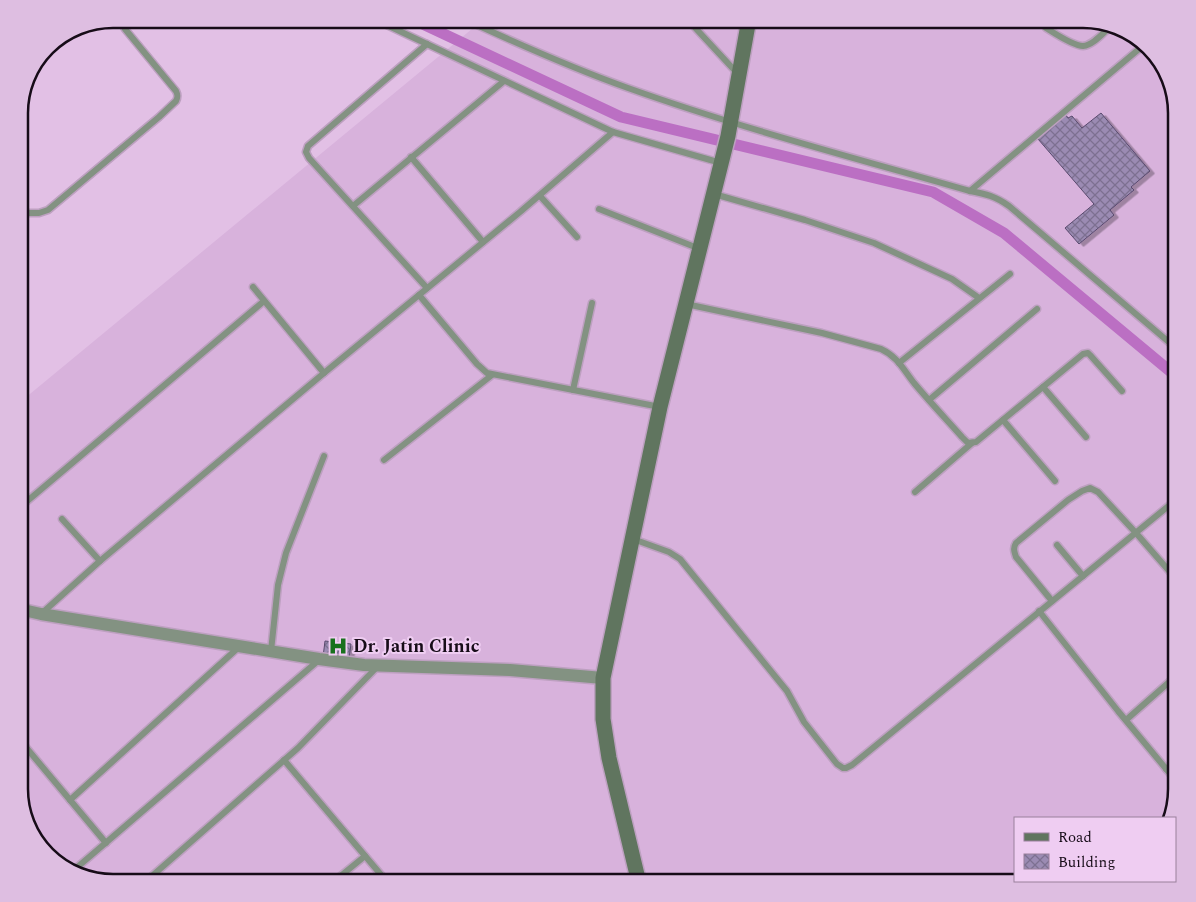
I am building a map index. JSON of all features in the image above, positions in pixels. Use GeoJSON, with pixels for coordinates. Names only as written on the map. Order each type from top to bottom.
{"type":"FeatureCollection","features":[{"type":"Feature","properties":{"kind":"street"},"geometry":{"type":"LineString","coordinates":[[637,874],[609,758],[603,719],[603,678],[660,407],[729,129],[747,28]]}},
{"type":"Feature","properties":{"kind":"street"},"geometry":{"type":"LineString","coordinates":[[28,610],[364,665],[510,670],[603,678]]}},
{"type":"Feature","properties":{"kind":"lane"},"geometry":{"type":"LineString","coordinates":[[28,213],[39,213],[48,210],[159,117],[178,98],[176,91],[124,28]]}},
{"type":"Feature","properties":{"kind":"lane"},"geometry":{"type":"LineString","coordinates":[[393,28],[613,132],[722,160]]}},
{"type":"Feature","properties":{"kind":"lane"},"geometry":{"type":"LineString","coordinates":[[484,28],[527,48],[729,129],[986,194],[998,199],[1009,206],[1168,341]]}},
{"type":"Feature","properties":{"kind":"lane"},"geometry":{"type":"LineString","coordinates":[[695,28],[739,75]]}},
{"type":"Feature","properties":{"kind":"lane"},"geometry":{"type":"LineString","coordinates":[[1046,28],[1074,44],[1082,46],[1092,42],[1106,31]]}},
{"type":"Feature","properties":{"kind":"lane"},"geometry":{"type":"LineString","coordinates":[[427,44],[306,149],[309,158],[427,288]]}},
{"type":"Feature","properties":{"kind":"lane"},"geometry":{"type":"LineString","coordinates":[[970,190],[1140,49]]}},
{"type":"Feature","properties":{"kind":"lane"},"geometry":{"type":"LineString","coordinates":[[353,206],[504,80]]}},
{"type":"Feature","properties":{"kind":"lane"},"geometry":{"type":"LineString","coordinates":[[41,614],[100,561],[418,295],[540,196],[613,132]]}},
{"type":"Feature","properties":{"kind":"lane"},"geometry":{"type":"LineString","coordinates":[[412,157],[483,242]]}},
{"type":"Feature","properties":{"kind":"lane"},"geometry":{"type":"LineString","coordinates":[[714,194],[805,220],[874,244],[952,279],[979,298]]}},
{"type":"Feature","properties":{"kind":"lane"},"geometry":{"type":"LineString","coordinates":[[540,196],[576,237]]}},
{"type":"Feature","properties":{"kind":"lane"},"geometry":{"type":"LineString","coordinates":[[600,209],[700,249]]}},
{"type":"Feature","properties":{"kind":"lane"},"geometry":{"type":"LineString","coordinates":[[900,363],[1010,274]]}},
{"type":"Feature","properties":{"kind":"lane"},"geometry":{"type":"LineString","coordinates":[[252,287],[324,373]]}},
{"type":"Feature","properties":{"kind":"lane"},"geometry":{"type":"LineString","coordinates":[[418,295],[477,364],[484,371],[492,375],[660,407]]}},
{"type":"Feature","properties":{"kind":"lane"},"geometry":{"type":"LineString","coordinates":[[28,500],[264,301]]}},
{"type":"Feature","properties":{"kind":"lane"},"geometry":{"type":"LineString","coordinates":[[573,390],[592,303]]}},
{"type":"Feature","properties":{"kind":"lane"},"geometry":{"type":"LineString","coordinates":[[686,304],[822,333],[888,352],[900,363],[929,400],[965,440],[972,443]]}},
{"type":"Feature","properties":{"kind":"lane"},"geometry":{"type":"LineString","coordinates":[[929,400],[1037,309]]}},
{"type":"Feature","properties":{"kind":"lane"},"geometry":{"type":"LineString","coordinates":[[915,492],[972,443],[976,442],[1085,353],[1090,355],[1122,391]]}},
{"type":"Feature","properties":{"kind":"lane"},"geometry":{"type":"LineString","coordinates":[[384,460],[492,375]]}},
{"type":"Feature","properties":{"kind":"lane"},"geometry":{"type":"LineString","coordinates":[[1043,387],[1086,437]]}},
{"type":"Feature","properties":{"kind":"lane"},"geometry":{"type":"LineString","coordinates":[[1003,420],[1055,481]]}},
{"type":"Feature","properties":{"kind":"lane"},"geometry":{"type":"LineString","coordinates":[[272,651],[278,585],[284,560],[324,456]]}},
{"type":"Feature","properties":{"kind":"lane"},"geometry":{"type":"LineString","coordinates":[[1052,600],[1016,557],[1014,546],[1068,500],[1090,488],[1095,490],[1168,567]]}},
{"type":"Feature","properties":{"kind":"lane"},"geometry":{"type":"LineString","coordinates":[[633,539],[669,552],[680,559],[787,691],[804,722],[837,764],[843,768],[852,765],[1168,506]]}},
{"type":"Feature","properties":{"kind":"lane"},"geometry":{"type":"LineString","coordinates":[[62,519],[100,561]]}},
{"type":"Feature","properties":{"kind":"lane"},"geometry":{"type":"LineString","coordinates":[[1057,545],[1083,576]]}},
{"type":"Feature","properties":{"kind":"lane"},"geometry":{"type":"LineString","coordinates":[[1039,611],[1168,771]]}},
{"type":"Feature","properties":{"kind":"lane"},"geometry":{"type":"LineString","coordinates":[[70,800],[240,646]]}},
{"type":"Feature","properties":{"kind":"lane"},"geometry":{"type":"LineString","coordinates":[[78,867],[320,659]]}},
{"type":"Feature","properties":{"kind":"lane"},"geometry":{"type":"LineString","coordinates":[[155,874],[298,748],[379,666]]}},
{"type":"Feature","properties":{"kind":"lane"},"geometry":{"type":"LineString","coordinates":[[1126,720],[1168,683]]}},
{"type":"Feature","properties":{"kind":"lane"},"geometry":{"type":"LineString","coordinates":[[28,750],[106,843]]}},
{"type":"Feature","properties":{"kind":"lane"},"geometry":{"type":"LineString","coordinates":[[284,760],[380,874]]}},
{"type":"Feature","properties":{"kind":"lane"},"geometry":{"type":"LineString","coordinates":[[343,874],[364,856]]}},
{"type":"Feature","properties":{"kind":"shaded area"},"geometry":{"type":"Polygon","coordinates":[[[473,28],[1084,28],[1111,32],[1121,36],[1144,52],[1160,75],[1167,96],[1168,801],[1164,817],[1014,817],[1014,874],[101,874],[85,870],[61,857],[49,846],[36,827],[30,812],[28,795],[28,396],[473,28]]]}},
{"type":"Feature","properties":{"kind":"building"},"geometry":{"type":"Polygon","coordinates":[[[1101,113],[1150,171],[1131,187],[1134,190],[1110,210],[1114,215],[1079,244],[1065,228],[1094,204],[1038,139],[1066,115],[1068,118],[1072,116],[1082,128],[1101,113]]]}},
{"type":"Feature","properties":{"kind":"building"},"geometry":{"type":"Polygon","coordinates":[[[325,641],[351,644],[349,659],[323,657],[325,641]]]}},
{"type":"Feature","properties":{"kind":"waterway"},"geometry":{"type":"LineString","coordinates":[[431,28],[621,117],[933,192],[1004,233],[1168,370]]}},
{"type":"Feature","properties":{"kind":"place","name":"Dr. Jatin Clinic"},"geometry":{"type":"Point","coordinates":[338,646]}}]}
